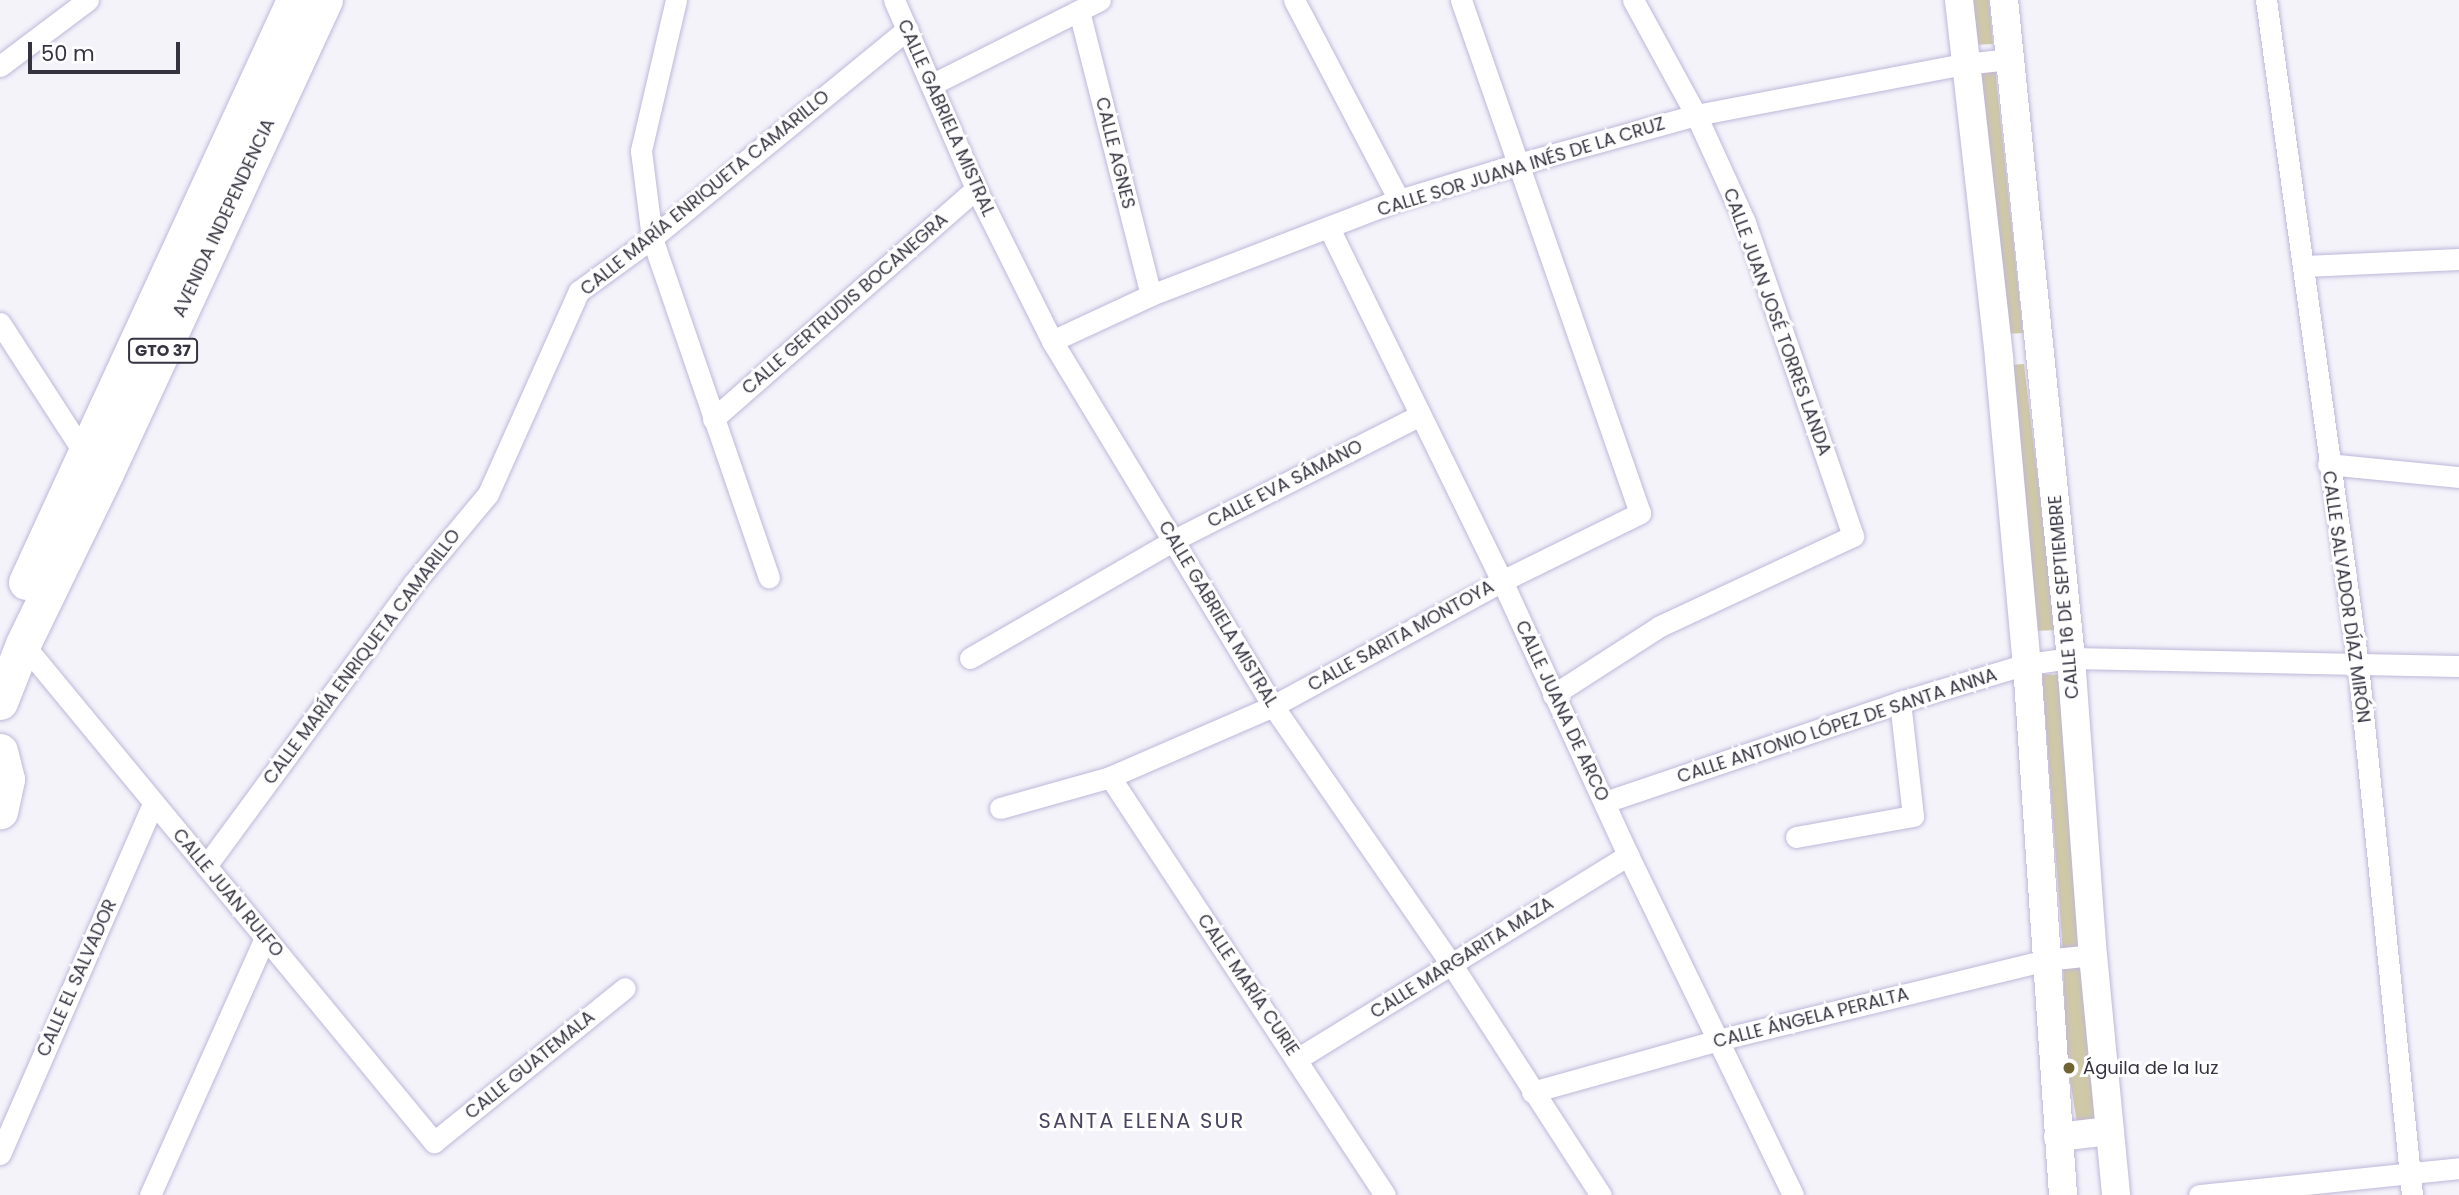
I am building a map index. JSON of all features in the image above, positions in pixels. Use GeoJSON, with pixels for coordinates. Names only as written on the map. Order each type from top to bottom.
{"type":"FeatureCollection","features":[{"type":"Feature","properties":{"kind":"main road","name":"AVENIDA INDEPENDENCIA"},"geometry":{"type":"LineString","coordinates":[[96,465],[294,0]]}},
{"type":"Feature","properties":{"kind":"main road","name":"AVENIDA INDEPENDENCIA"},"geometry":{"type":"LineString","coordinates":[[0,702],[11,641],[325,0]]}},
{"type":"Feature","properties":{"kind":"main road"},"geometry":{"type":"LineString","coordinates":[[0,751],[7,779],[0,811]]}},
{"type":"Feature","properties":{"kind":"street"},"geometry":{"type":"LineString","coordinates":[[0,66],[88,0]]}},
{"type":"Feature","properties":{"kind":"street"},"geometry":{"type":"LineString","coordinates":[[676,0],[641,151],[652,238],[769,577]]}},
{"type":"Feature","properties":{"kind":"street","name":"CALLE GABRIELA MISTRAL"},"geometry":{"type":"LineString","coordinates":[[894,0],[976,189],[1052,341],[1273,706],[1452,965],[1601,1195]]}},
{"type":"Feature","properties":{"kind":"street"},"geometry":{"type":"LineString","coordinates":[[931,85],[1100,0]]}},
{"type":"Feature","properties":{"kind":"street"},"geometry":{"type":"LineString","coordinates":[[1294,0],[1399,200]]}},
{"type":"Feature","properties":{"kind":"street"},"geometry":{"type":"LineString","coordinates":[[1461,0],[1518,164]]}},
{"type":"Feature","properties":{"kind":"street","name":"CALLE JUAN JOSÉ TORRES LANDA"},"geometry":{"type":"LineString","coordinates":[[1553,695],[1660,626],[1853,536],[1745,222],[1696,114],[1633,0]]}},
{"type":"Feature","properties":{"kind":"street"},"geometry":{"type":"LineString","coordinates":[[1959,0],[1964,64],[1999,359],[2027,664],[2063,1195]]}},
{"type":"Feature","properties":{"kind":"street","name":"CALLE 16 DE SEPTIEMBRE"},"geometry":{"type":"LineString","coordinates":[[2004,0],[2071,658],[2093,955],[2116,1195]]}},
{"type":"Feature","properties":{"kind":"street","name":"CALLE SALVADOR DÍAZ MIRÓN"},"geometry":{"type":"LineString","coordinates":[[2266,0],[2304,266],[2328,464],[2358,665],[2412,1195]]}},
{"type":"Feature","properties":{"kind":"street","name":"CALLE AGNES"},"geometry":{"type":"LineString","coordinates":[[1079,11],[1151,295]]}},
{"type":"Feature","properties":{"kind":"street","name":"CALLE MARÍA ENRIQUETA CAMARILLO"},"geometry":{"type":"LineString","coordinates":[[206,866],[413,584],[488,494],[579,291],[652,238],[906,29]]}},
{"type":"Feature","properties":{"kind":"street","name":"CALLE SOR JUANA INÉS DE LA CRUZ"},"geometry":{"type":"LineString","coordinates":[[1052,341],[1151,295],[1399,200],[1518,164],[1696,114],[1964,64],[2009,59]]}},
{"type":"Feature","properties":{"kind":"street","name":"CALLE SARITA MONTOYA"},"geometry":{"type":"LineString","coordinates":[[1000,808],[1110,777],[1273,706],[1502,581],[1640,513],[1518,164]]}},
{"type":"Feature","properties":{"kind":"street","name":"CALLE GERTRUDIS BOCANEGRA"},"geometry":{"type":"LineString","coordinates":[[713,419],[976,189]]}},
{"type":"Feature","properties":{"kind":"street","name":"CALLE JUANA DE ARCO"},"geometry":{"type":"LineString","coordinates":[[1329,228],[1502,581],[1628,855],[1793,1195]]}},
{"type":"Feature","properties":{"kind":"street"},"geometry":{"type":"LineString","coordinates":[[2304,266],[2459,258]]}},
{"type":"Feature","properties":{"kind":"street"},"geometry":{"type":"LineString","coordinates":[[0,323],[96,465]]}},
{"type":"Feature","properties":{"kind":"street"},"geometry":{"type":"LineString","coordinates":[[1999,359],[2041,356]]}},
{"type":"Feature","properties":{"kind":"street","name":"CALLE EVA SÁMANO"},"geometry":{"type":"LineString","coordinates":[[970,658],[1174,540],[1420,415]]}},
{"type":"Feature","properties":{"kind":"street"},"geometry":{"type":"LineString","coordinates":[[2328,464],[2459,477]]}},
{"type":"Feature","properties":{"kind":"street","name":"CALLE JUAN RULFO"},"geometry":{"type":"LineString","coordinates":[[11,641],[153,803],[434,1142]]}},
{"type":"Feature","properties":{"kind":"street","name":"CALLE ANTONIO LÓPEZ DE SANTA ANNA"},"geometry":{"type":"LineString","coordinates":[[1605,802],[1900,702],[2027,664],[2071,658],[2459,666]]}},
{"type":"Feature","properties":{"kind":"street"},"geometry":{"type":"LineString","coordinates":[[1796,838],[1913,816],[1900,702]]}},
{"type":"Feature","properties":{"kind":"street","name":"CALLE MARÍA CURIE"},"geometry":{"type":"LineString","coordinates":[[1110,777],[1385,1195]]}},
{"type":"Feature","properties":{"kind":"street","name":"CALLE EL SALVADOR"},"geometry":{"type":"LineString","coordinates":[[0,1154],[153,803]]}},
{"type":"Feature","properties":{"kind":"street","name":"CALLE MARGARITA MAZA"},"geometry":{"type":"LineString","coordinates":[[1297,1059],[1628,855]]}},
{"type":"Feature","properties":{"kind":"street"},"geometry":{"type":"LineString","coordinates":[[150,1195],[265,938]]}},
{"type":"Feature","properties":{"kind":"street","name":"CALLE ÁNGELA PERALTA"},"geometry":{"type":"LineString","coordinates":[[1532,1092],[1718,1040],[2045,960],[2093,955]]}},
{"type":"Feature","properties":{"kind":"street","name":"CALLE GUATEMALA"},"geometry":{"type":"LineString","coordinates":[[434,1142],[625,988]]}},
{"type":"Feature","properties":{"kind":"street"},"geometry":{"type":"LineString","coordinates":[[2058,1137],[2110,1131]]}},
{"type":"Feature","properties":{"kind":"street"},"geometry":{"type":"LineString","coordinates":[[2199,1195],[2459,1168]]}},
{"type":"Feature","properties":{"kind":"shaded area"},"geometry":{"type":"Polygon","coordinates":[[[1969,0],[1989,0],[1993,44],[1972,45],[1969,0]]]}},
{"type":"Feature","properties":{"kind":"shaded area"},"geometry":{"type":"Polygon","coordinates":[[[1995,68],[2023,333],[2006,334],[1977,72],[1995,68]]]}},
{"type":"Feature","properties":{"kind":"shaded area"},"geometry":{"type":"Polygon","coordinates":[[[2024,364],[2056,630],[2035,631],[2009,365],[2024,364]]]}},
{"type":"Feature","properties":{"kind":"shaded area"},"geometry":{"type":"Polygon","coordinates":[[[2042,674],[2060,675],[2104,1119],[2077,1123],[2067,1062],[2062,939],[2042,674]]]}},
{"type":"Feature","properties":{"kind":"place","name":"Águila de la luz"},"geometry":{"type":"Point","coordinates":[2069,1068]}},
{"type":"Feature","properties":{"kind":"district","name":"SANTA ELENA SUR"},"geometry":{"type":"Point","coordinates":[1142,1121]}}]}
